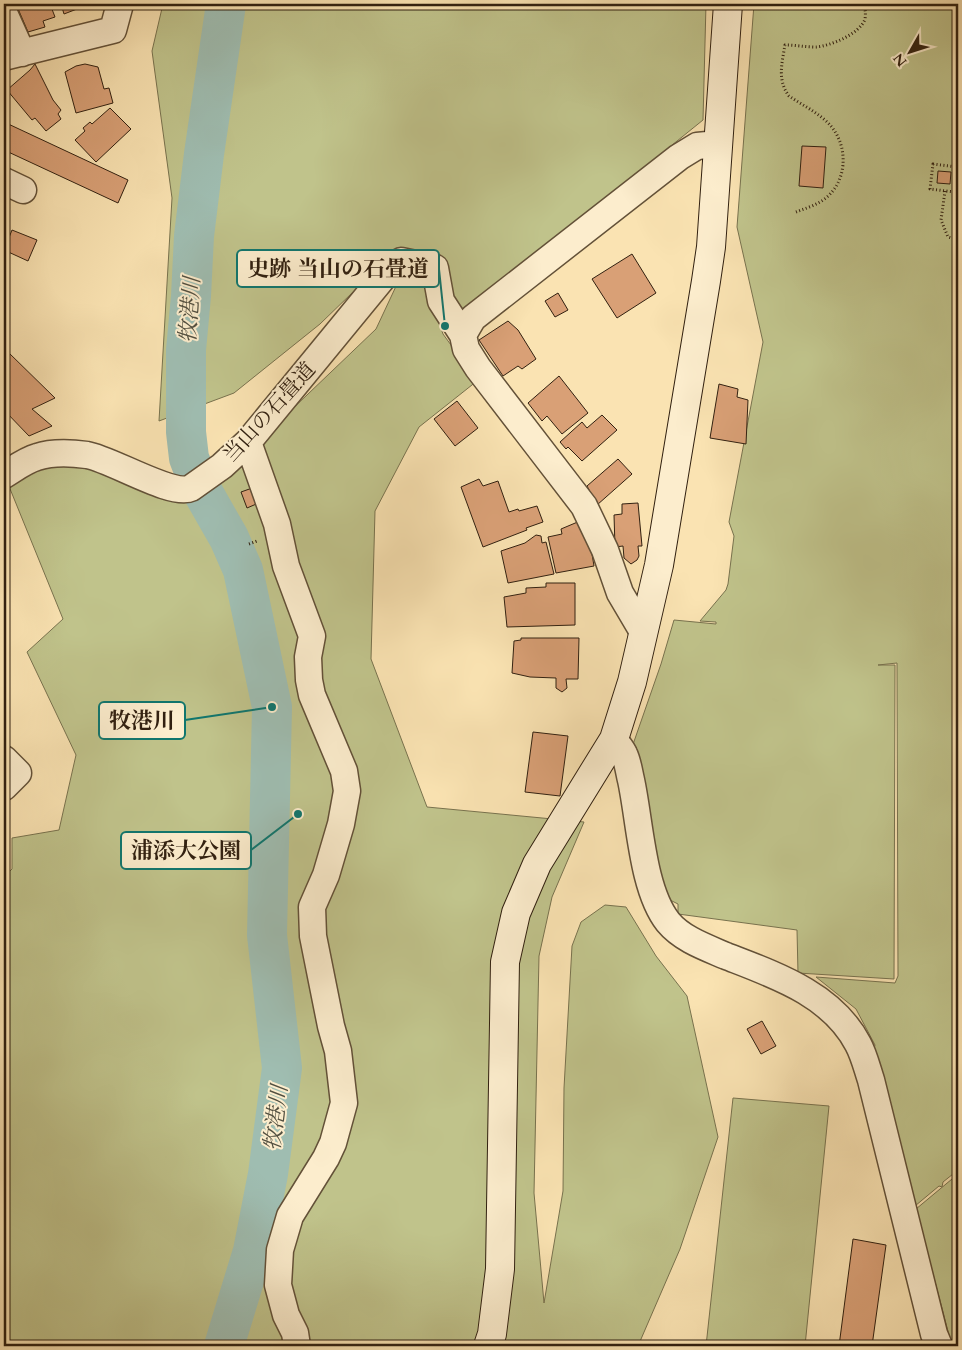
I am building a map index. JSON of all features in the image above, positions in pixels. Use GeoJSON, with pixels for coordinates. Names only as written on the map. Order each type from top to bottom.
{"type":"FeatureCollection","features":[{"type":"Feature","properties":{"kind":"street"},"geometry":{"type":"LineString","coordinates":[[4,13],[13,55],[113,30],[120,4]]}},
{"type":"Feature","properties":{"kind":"street"},"geometry":{"type":"LineString","coordinates":[[488,1346],[492,1334],[500,1269],[505,962],[516,913],[537,864],[614,739],[632,682],[659,565],[711,247],[728,4]]}},
{"type":"Feature","properties":{"kind":"street"},"geometry":{"type":"LineString","coordinates":[[643,632],[620,593],[605,550],[584,506],[478,368],[466,349],[462,335],[474,318],[679,157],[697,146],[718,144]]}},
{"type":"Feature","properties":{"kind":"street","name":"当山の石畳道"},"geometry":{"type":"LineString","coordinates":[[4,475],[37,457],[61,454],[88,455],[164,486],[186,491],[212,473],[248,442],[390,269],[401,261],[435,268],[441,301],[462,335]]}},
{"type":"Feature","properties":{"kind":"street"},"geometry":{"type":"LineString","coordinates":[[248,442],[277,524],[286,566],[312,636],[308,657],[312,695],[344,771],[347,791],[341,824],[326,875],[312,907],[313,936],[338,1052],[344,1103],[333,1144],[290,1216],[280,1250],[278,1285],[286,1315],[295,1333],[297,1346]]}},
{"type":"Feature","properties":{"kind":"street"},"geometry":{"type":"LineString","coordinates":[[614,739],[625,754],[647,871],[658,905],[666,920],[693,941],[765,971],[811,994],[838,1017],[858,1044],[871,1080],[934,1334],[939,1346]]}},
{"type":"Feature","properties":{"kind":"street"},"geometry":{"type":"LineString","coordinates":[[4,759],[18,773],[4,787]]}},
{"type":"Feature","properties":{"kind":"path"},"geometry":{"type":"LineString","coordinates":[[796,212],[820,202],[830,193],[841,174],[843,151],[841,142],[830,125],[790,96],[785,90],[781,75],[784,45],[817,47],[838,41],[854,32],[864,21],[866,11],[864,4]]}},
{"type":"Feature","properties":{"kind":"path"},"geometry":{"type":"LineString","coordinates":[[933,164],[957,167],[954,192],[944,191],[930,189],[933,164]]}},
{"type":"Feature","properties":{"kind":"path"},"geometry":{"type":"LineString","coordinates":[[944,191],[941,220],[948,236],[958,240]]}},
{"type":"Feature","properties":{"kind":"path"},"geometry":{"type":"LineString","coordinates":[[249,544],[257,542]]}},
{"type":"Feature","properties":{"kind":"green space"},"geometry":{"type":"Polygon","coordinates":[[[163,4],[706,4],[703,120],[457,319],[444,287],[386,260],[320,324],[234,393],[159,421],[172,198],[152,51],[163,4]]]}},
{"type":"Feature","properties":{"kind":"green space"},"geometry":{"type":"Polygon","coordinates":[[[754,4],[958,4],[958,1170],[943,1182],[942,1187],[939,1186],[915,1206],[909,1177],[874,1049],[875,1045],[856,1009],[816,977],[895,983],[898,976],[897,663],[878,665],[895,665],[894,979],[798,973],[797,930],[678,914],[678,904],[668,899],[655,876],[630,753],[674,620],[716,624],[716,622],[700,621],[726,590],[728,584],[734,536],[729,522],[763,342],[737,227],[754,4]]]}},
{"type":"Feature","properties":{"kind":"green space"},"geometry":{"type":"Polygon","coordinates":[[[412,274],[424,278],[443,334],[477,381],[419,427],[375,511],[371,659],[427,807],[584,822],[552,897],[539,956],[534,1193],[544,1303],[563,1191],[564,1088],[572,946],[581,922],[605,905],[626,907],[656,956],[687,996],[718,1137],[680,1249],[638,1346],[4,1346],[4,877],[12,869],[12,838],[59,830],[76,755],[27,652],[63,619],[4,474],[40,462],[118,472],[193,504],[376,329],[398,282],[412,274]]]}},
{"type":"Feature","properties":{"kind":"green space"},"geometry":{"type":"Polygon","coordinates":[[[733,1098],[829,1106],[805,1346],[706,1346],[733,1098]]]}},
{"type":"Feature","properties":{"kind":"green space"},"geometry":{"type":"Polygon","coordinates":[[[958,1174],[958,1346],[955,1346],[950,1339],[916,1209],[958,1174]]]}},
{"type":"Feature","properties":{"kind":"building"},"geometry":{"type":"Polygon","coordinates":[[[16,4],[50,4],[55,17],[43,21],[45,27],[28,32],[16,4]]]}},
{"type":"Feature","properties":{"kind":"building"},"geometry":{"type":"Polygon","coordinates":[[[61,4],[90,4],[64,14],[61,4]]]}},
{"type":"Feature","properties":{"kind":"building"},"geometry":{"type":"Polygon","coordinates":[[[35,64],[53,100],[61,110],[58,114],[61,119],[46,131],[35,118],[32,120],[7,90],[35,64]]]}},
{"type":"Feature","properties":{"kind":"building"},"geometry":{"type":"Polygon","coordinates":[[[85,64],[98,67],[104,89],[109,88],[113,103],[76,113],[65,72],[85,64]]]}},
{"type":"Feature","properties":{"kind":"building"},"geometry":{"type":"Polygon","coordinates":[[[110,108],[131,129],[96,162],[75,140],[85,131],[83,128],[90,122],[92,124],[110,108]]]}},
{"type":"Feature","properties":{"kind":"building"},"geometry":{"type":"Polygon","coordinates":[[[4,122],[128,180],[118,203],[4,150],[4,122]]]}},
{"type":"Feature","properties":{"kind":"building"},"geometry":{"type":"Polygon","coordinates":[[[802,146],[826,147],[823,188],[799,186],[802,146]]]}},
{"type":"Feature","properties":{"kind":"building"},"geometry":{"type":"Polygon","coordinates":[[[938,171],[951,172],[950,184],[937,183],[938,171]]]}},
{"type":"Feature","properties":{"kind":"building"},"geometry":{"type":"Polygon","coordinates":[[[12,230],[37,240],[28,261],[4,250],[12,230]]]}},
{"type":"Feature","properties":{"kind":"building"},"geometry":{"type":"Polygon","coordinates":[[[632,254],[656,293],[617,318],[592,279],[632,254]]]}},
{"type":"Feature","properties":{"kind":"building"},"geometry":{"type":"Polygon","coordinates":[[[558,293],[568,310],[555,317],[545,301],[558,293]]]}},
{"type":"Feature","properties":{"kind":"building"},"geometry":{"type":"Polygon","coordinates":[[[508,321],[518,330],[536,359],[522,369],[518,366],[503,376],[479,340],[508,321]]]}},
{"type":"Feature","properties":{"kind":"building"},"geometry":{"type":"Polygon","coordinates":[[[8,352],[55,398],[32,409],[52,426],[29,436],[4,410],[4,354],[8,352]]]}},
{"type":"Feature","properties":{"kind":"building"},"geometry":{"type":"Polygon","coordinates":[[[559,376],[588,413],[562,434],[547,416],[542,421],[528,403],[559,376]]]}},
{"type":"Feature","properties":{"kind":"building"},"geometry":{"type":"Polygon","coordinates":[[[719,384],[738,389],[737,397],[748,400],[746,444],[710,438],[719,384]]]}},
{"type":"Feature","properties":{"kind":"building"},"geometry":{"type":"Polygon","coordinates":[[[457,401],[478,428],[455,446],[434,419],[457,401]]]}},
{"type":"Feature","properties":{"kind":"building"},"geometry":{"type":"Polygon","coordinates":[[[602,415],[617,430],[582,461],[560,442],[582,422],[587,428],[602,415]]]}},
{"type":"Feature","properties":{"kind":"building"},"geometry":{"type":"Polygon","coordinates":[[[618,459],[632,474],[597,505],[587,486],[618,459]]]}},
{"type":"Feature","properties":{"kind":"building"},"geometry":{"type":"Polygon","coordinates":[[[479,479],[483,486],[498,481],[509,512],[537,506],[543,522],[483,547],[461,487],[479,479]]]}},
{"type":"Feature","properties":{"kind":"building"},"geometry":{"type":"Polygon","coordinates":[[[255,487],[261,502],[247,508],[241,492],[255,487]]]}},
{"type":"Feature","properties":{"kind":"building"},"geometry":{"type":"Polygon","coordinates":[[[638,503],[642,546],[638,546],[639,556],[631,564],[624,558],[623,546],[615,547],[614,515],[622,514],[622,504],[638,503]]]}},
{"type":"Feature","properties":{"kind":"building"},"geometry":{"type":"Polygon","coordinates":[[[580,521],[590,542],[594,566],[556,573],[548,537],[562,534],[561,529],[580,521]]]}},
{"type":"Feature","properties":{"kind":"building"},"geometry":{"type":"Polygon","coordinates":[[[536,535],[541,536],[542,543],[546,542],[554,574],[508,583],[501,551],[525,543],[536,535]]]}},
{"type":"Feature","properties":{"kind":"building"},"geometry":{"type":"Polygon","coordinates":[[[546,583],[575,583],[575,625],[507,627],[504,597],[526,593],[526,588],[546,587],[546,583]]]}},
{"type":"Feature","properties":{"kind":"building"},"geometry":{"type":"Polygon","coordinates":[[[521,638],[579,638],[578,679],[566,679],[567,688],[562,692],[556,688],[556,678],[530,677],[512,673],[514,641],[521,640],[521,638]]]}},
{"type":"Feature","properties":{"kind":"building"},"geometry":{"type":"Polygon","coordinates":[[[533,732],[568,736],[560,796],[525,792],[533,732]]]}},
{"type":"Feature","properties":{"kind":"building"},"geometry":{"type":"Polygon","coordinates":[[[762,1021],[776,1046],[761,1054],[747,1029],[762,1021]]]}},
{"type":"Feature","properties":{"kind":"building"},"geometry":{"type":"Polygon","coordinates":[[[853,1239],[886,1245],[872,1346],[839,1346],[853,1239]]]}},
{"type":"Feature","properties":{"kind":"waterway","name":"牧港川"},"geometry":{"type":"LineString","coordinates":[[224,1346],[253,1251],[268,1174],[282,1068],[267,935],[272,707],[243,570],[229,538],[201,489],[189,458],[186,432],[186,350],[194,236],[226,4]]}},
{"type":"Feature","properties":{"kind":"place","name":"史跡 当山の石畳道"},"geometry":{"type":"Point","coordinates":[445,326]}},
{"type":"Feature","properties":{"kind":"place","name":"牧港川"},"geometry":{"type":"Point","coordinates":[272,707]}},
{"type":"Feature","properties":{"kind":"place","name":"浦添大公園"},"geometry":{"type":"Point","coordinates":[298,814]}}]}
